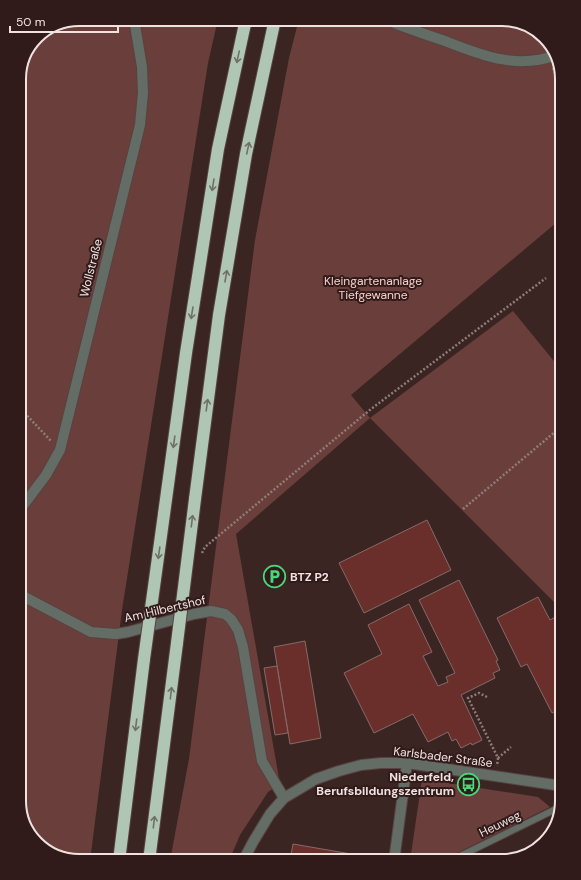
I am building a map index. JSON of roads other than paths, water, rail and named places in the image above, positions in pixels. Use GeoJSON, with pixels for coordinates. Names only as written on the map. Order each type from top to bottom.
{"type":"FeatureCollection","features":[{"type":"Feature","properties":{"kind":"highway"},"geometry":{"type":"LineString","coordinates":[[120,854],[144,659],[186,353],[218,149],[244,26]]}},
{"type":"Feature","properties":{"kind":"highway"},"geometry":{"type":"LineString","coordinates":[[150,854],[219,315],[246,154],[273,26]]}},
{"type":"Feature","properties":{"kind":"street","name":"Wollstraße"},"geometry":{"type":"LineString","coordinates":[[26,502],[46,475],[60,450],[140,125],[143,92],[142,67],[135,26]]}},
{"type":"Feature","properties":{"kind":"street"},"geometry":{"type":"LineString","coordinates":[[403,26],[479,54],[504,60],[526,61],[550,57]]}},
{"type":"Feature","properties":{"kind":"street","name":"Am Hilbertshof"},"geometry":{"type":"LineString","coordinates":[[26,598],[91,632],[116,634],[194,614],[211,611],[225,614],[231,619],[238,630],[243,647],[262,761],[284,798]]}},
{"type":"Feature","properties":{"kind":"street"},"geometry":{"type":"LineString","coordinates":[[395,854],[407,763]]}},
{"type":"Feature","properties":{"kind":"street","name":"Karlsbader Straße"},"geometry":{"type":"LineString","coordinates":[[247,854],[270,814],[284,798],[316,779],[361,765],[407,763],[555,785]]}},
{"type":"Feature","properties":{"kind":"lane","name":"Heuweg"},"geometry":{"type":"LineString","coordinates":[[464,854],[555,810]]}},
{"type":"Feature","properties":{"kind":"place","name":"BTZ P2"},"geometry":{"type":"Point","coordinates":[274,577]}},
{"type":"Feature","properties":{"kind":"place","name":"Niederfeld, Berufsbildungszentrum"},"geometry":{"type":"Point","coordinates":[469,784]}},
{"type":"Feature","properties":{"kind":"park label","name":"Kleingartenanlage Tiefgewanne"},"geometry":{"type":"Point","coordinates":[373,288]}}]}
